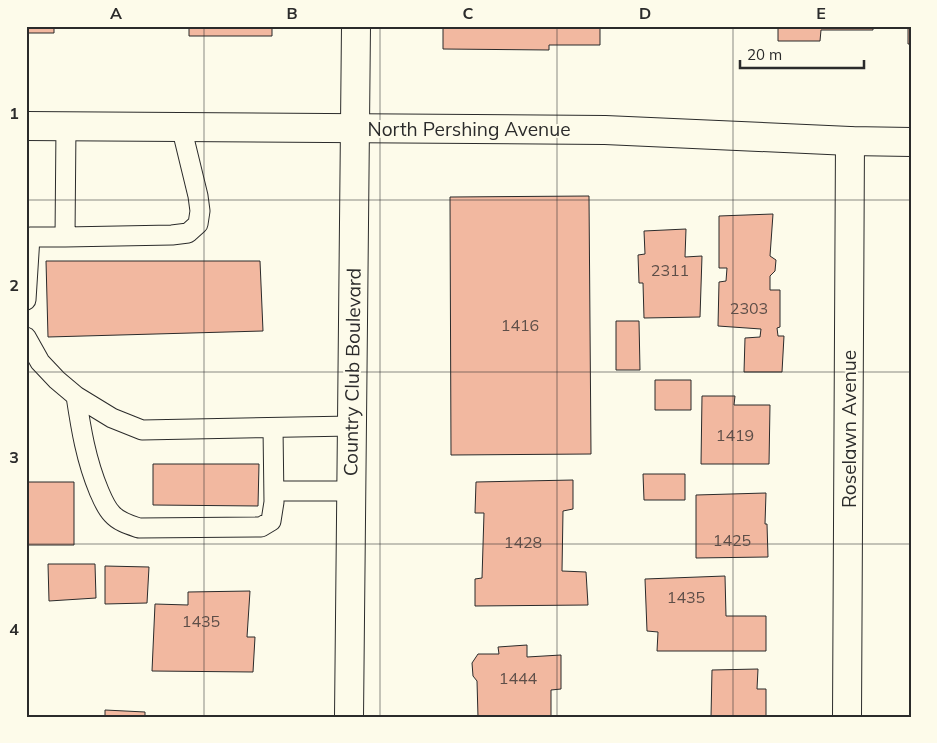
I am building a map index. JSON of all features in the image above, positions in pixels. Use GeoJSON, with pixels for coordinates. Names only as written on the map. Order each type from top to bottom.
{"type":"FeatureCollection","features":[{"type":"Feature","properties":{"kind":"street","name":"Country Club Boulevard"},"geometry":{"type":"LineString","coordinates":[[349,717],[356,26]]}},
{"type":"Feature","properties":{"kind":"street","name":"North Pershing Avenue"},"geometry":{"type":"LineString","coordinates":[[26,126],[605,130],[911,142]]}},
{"type":"Feature","properties":{"kind":"street","name":"Roselawn Avenue"},"geometry":{"type":"LineString","coordinates":[[847,717],[850,141]]}},
{"type":"Feature","properties":{"kind":"lane"},"geometry":{"type":"LineString","coordinates":[[65,237],[66,126]]}},
{"type":"Feature","properties":{"kind":"lane"},"geometry":{"type":"LineString","coordinates":[[26,300],[30,237],[172,235],[188,232],[198,224],[200,211],[198,196],[180,126]]}},
{"type":"Feature","properties":{"kind":"lane"},"geometry":{"type":"LineString","coordinates":[[26,336],[40,362],[76,396],[112,418],[142,430],[352,426]]}},
{"type":"Feature","properties":{"kind":"lane"},"geometry":{"type":"LineString","coordinates":[[76,396],[91,472],[102,500],[112,515],[140,528],[262,527],[271,521],[274,502],[274,428]]}},
{"type":"Feature","properties":{"kind":"lane"},"geometry":{"type":"LineString","coordinates":[[274,491],[351,491]]}},
{"type":"Feature","properties":{"kind":"building"},"geometry":{"type":"Polygon","coordinates":[[[26,26],[54,26],[54,33],[26,33],[26,26]]]}},
{"type":"Feature","properties":{"kind":"building"},"geometry":{"type":"Polygon","coordinates":[[[189,26],[272,26],[272,36],[189,36],[189,26]]]}},
{"type":"Feature","properties":{"kind":"building"},"geometry":{"type":"Polygon","coordinates":[[[443,26],[600,26],[600,45],[549,45],[549,50],[443,49],[443,26]]]}},
{"type":"Feature","properties":{"kind":"building"},"geometry":{"type":"Polygon","coordinates":[[[778,26],[873,26],[873,30],[821,30],[820,41],[778,41],[778,26]]]}},
{"type":"Feature","properties":{"kind":"building"},"geometry":{"type":"Polygon","coordinates":[[[908,26],[911,26],[911,44],[908,44],[908,26]]]}},
{"type":"Feature","properties":{"kind":"building"},"geometry":{"type":"Polygon","coordinates":[[[589,196],[591,454],[451,455],[450,197],[589,196]]]}},
{"type":"Feature","properties":{"kind":"building"},"geometry":{"type":"Polygon","coordinates":[[[773,214],[770,256],[776,260],[775,271],[770,276],[770,290],[780,290],[780,327],[777,328],[778,336],[784,336],[782,372],[744,372],[745,338],[760,337],[761,329],[718,326],[719,282],[726,281],[727,268],[719,268],[719,216],[773,214]]]}},
{"type":"Feature","properties":{"kind":"building"},"geometry":{"type":"Polygon","coordinates":[[[686,229],[685,257],[702,256],[700,317],[644,318],[643,283],[639,283],[638,255],[645,254],[644,231],[686,229]]]}},
{"type":"Feature","properties":{"kind":"building"},"geometry":{"type":"Polygon","coordinates":[[[46,261],[260,261],[263,331],[48,337],[46,261]]]}},
{"type":"Feature","properties":{"kind":"building"},"geometry":{"type":"Polygon","coordinates":[[[616,321],[639,321],[640,370],[616,370],[616,321]]]}},
{"type":"Feature","properties":{"kind":"building"},"geometry":{"type":"Polygon","coordinates":[[[26,349],[28,349],[27,416],[26,416],[26,349]]]}},
{"type":"Feature","properties":{"kind":"building"},"geometry":{"type":"Polygon","coordinates":[[[655,380],[691,380],[691,410],[655,410],[655,380]]]}},
{"type":"Feature","properties":{"kind":"building"},"geometry":{"type":"Polygon","coordinates":[[[702,396],[735,396],[734,405],[770,405],[769,464],[701,464],[702,396]]]}},
{"type":"Feature","properties":{"kind":"building"},"geometry":{"type":"Polygon","coordinates":[[[153,464],[259,464],[258,506],[153,505],[153,464]]]}},
{"type":"Feature","properties":{"kind":"building"},"geometry":{"type":"Polygon","coordinates":[[[643,474],[685,474],[685,500],[644,500],[643,474]]]}},
{"type":"Feature","properties":{"kind":"building"},"geometry":{"type":"Polygon","coordinates":[[[573,480],[573,509],[563,511],[562,571],[586,572],[588,605],[475,606],[475,579],[482,578],[484,513],[475,513],[476,482],[573,480]]]}},
{"type":"Feature","properties":{"kind":"building"},"geometry":{"type":"Polygon","coordinates":[[[26,482],[74,482],[74,545],[26,545],[26,482]]]}},
{"type":"Feature","properties":{"kind":"building"},"geometry":{"type":"Polygon","coordinates":[[[766,493],[765,524],[767,524],[768,557],[696,558],[696,495],[766,493]]]}},
{"type":"Feature","properties":{"kind":"building"},"geometry":{"type":"Polygon","coordinates":[[[48,564],[95,564],[96,598],[49,601],[48,564]]]}},
{"type":"Feature","properties":{"kind":"building"},"geometry":{"type":"Polygon","coordinates":[[[105,566],[149,567],[147,603],[105,604],[105,566]]]}},
{"type":"Feature","properties":{"kind":"building"},"geometry":{"type":"Polygon","coordinates":[[[725,576],[726,616],[766,616],[766,651],[657,651],[658,632],[647,631],[645,579],[725,576]]]}},
{"type":"Feature","properties":{"kind":"building"},"geometry":{"type":"Polygon","coordinates":[[[250,591],[247,637],[255,637],[253,672],[152,671],[155,604],[188,605],[188,592],[250,591]]]}},
{"type":"Feature","properties":{"kind":"building"},"geometry":{"type":"Polygon","coordinates":[[[527,645],[527,657],[561,655],[561,689],[551,690],[551,717],[478,717],[477,681],[473,676],[472,663],[478,654],[499,654],[498,647],[527,645]]]}},
{"type":"Feature","properties":{"kind":"building"},"geometry":{"type":"Polygon","coordinates":[[[758,669],[757,689],[766,689],[766,717],[711,717],[712,670],[758,669]]]}},
{"type":"Feature","properties":{"kind":"building"},"geometry":{"type":"Polygon","coordinates":[[[105,710],[145,712],[145,717],[105,717],[105,710]]]}}]}
